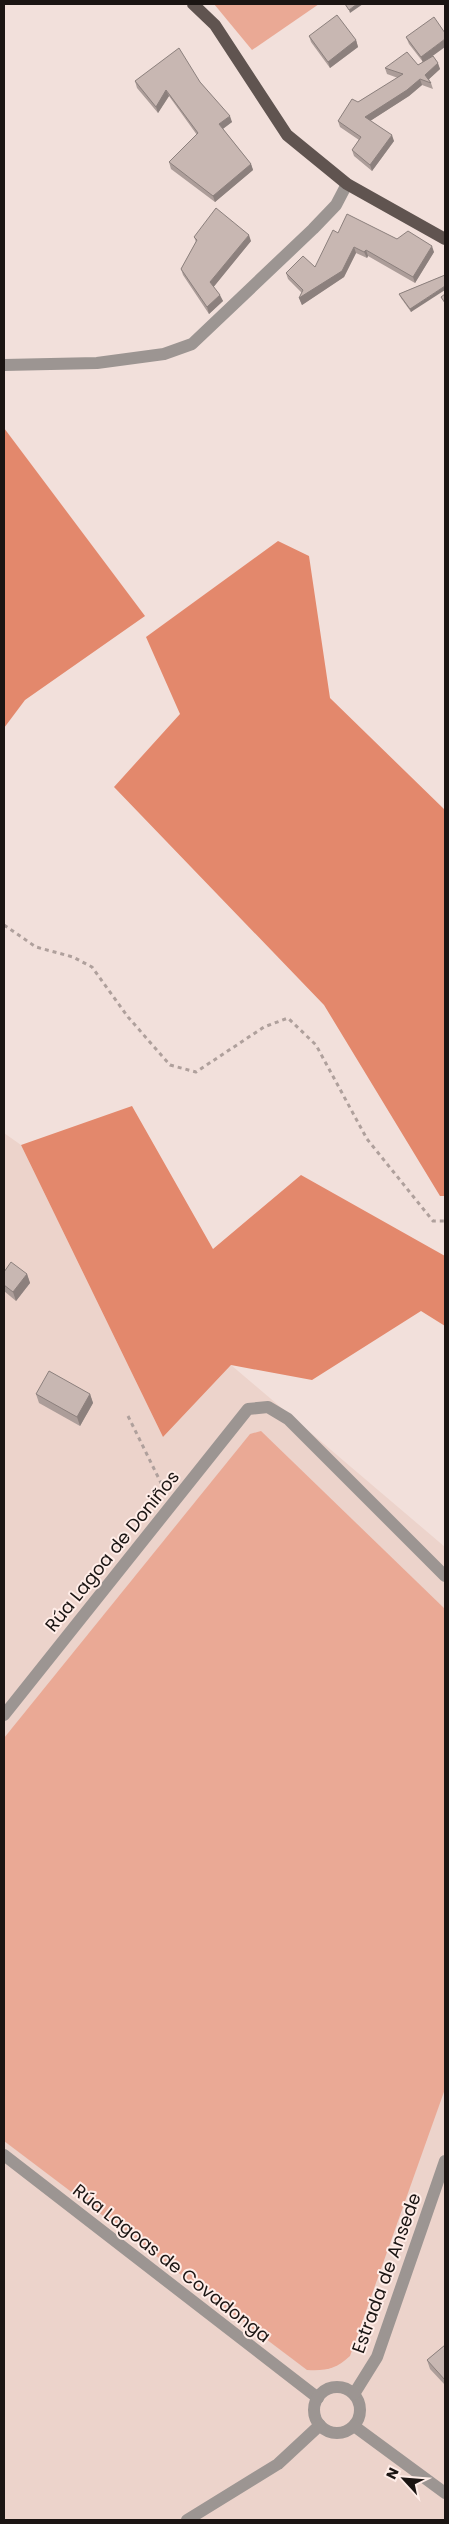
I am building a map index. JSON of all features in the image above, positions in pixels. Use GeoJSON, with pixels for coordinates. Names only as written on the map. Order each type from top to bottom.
{"type":"FeatureCollection","features":[{"type":"Feature","properties":{"kind":"main road"},"geometry":{"type":"LineString","coordinates":[[193,4],[215,25],[287,135],[347,184],[445,239]]}},
{"type":"Feature","properties":{"kind":"street"},"geometry":{"type":"LineString","coordinates":[[4,366],[97,363],[164,354],[192,344],[336,205],[347,184]]}},
{"type":"Feature","properties":{"kind":"street","name":"Rúa Lagoa de Doniños"},"geometry":{"type":"LineString","coordinates":[[4,1715],[248,1409],[268,1407],[288,1419],[445,1576]]}},
{"type":"Feature","properties":{"kind":"street","name":"Rúa Lagoas de Covadonga"},"geometry":{"type":"LineString","coordinates":[[4,2155],[318,2398]]}},
{"type":"Feature","properties":{"kind":"street","name":"Estrada de Ansede"},"geometry":{"type":"LineString","coordinates":[[354,2394],[377,2357],[445,2161]]}},
{"type":"Feature","properties":{"kind":"street"},"geometry":{"type":"LineString","coordinates":[[335,2387],[348,2390],[354,2394],[360,2406],[360,2415],[354,2426],[340,2433],[327,2430],[320,2425],[315,2413],[318,2398],[327,2390],[335,2387]]}},
{"type":"Feature","properties":{"kind":"street"},"geometry":{"type":"LineString","coordinates":[[187,2520],[278,2464],[320,2425]]}},
{"type":"Feature","properties":{"kind":"street"},"geometry":{"type":"LineString","coordinates":[[354,2426],[445,2493]]}},
{"type":"Feature","properties":{"kind":"path"},"geometry":{"type":"LineString","coordinates":[[4,925],[36,947],[73,957],[92,967],[128,1018],[170,1065],[196,1072],[264,1027],[288,1018],[316,1045],[368,1139],[434,1221],[445,1221]]}},
{"type":"Feature","properties":{"kind":"path"},"geometry":{"type":"LineString","coordinates":[[128,1416],[172,1505]]}},
{"type":"Feature","properties":{"kind":"shaded area"},"geometry":{"type":"Polygon","coordinates":[[[214,4],[319,4],[252,50],[214,4]]]}},
{"type":"Feature","properties":{"kind":"shaded area"},"geometry":{"type":"Polygon","coordinates":[[[4,428],[145,616],[25,700],[4,728],[4,428]]]}},
{"type":"Feature","properties":{"kind":"shaded area"},"geometry":{"type":"Polygon","coordinates":[[[278,541],[309,556],[330,698],[445,810],[445,1196],[440,1196],[324,1005],[114,787],[180,714],[146,637],[278,541]]]}},
{"type":"Feature","properties":{"kind":"shaded area"},"geometry":{"type":"Polygon","coordinates":[[[132,1106],[213,1249],[301,1175],[445,1256],[445,1326],[421,1311],[312,1380],[231,1365],[163,1437],[21,1145],[132,1106]]]}},
{"type":"Feature","properties":{"kind":"shaded area"},"geometry":{"type":"Polygon","coordinates":[[[4,1133],[21,1145],[163,1437],[231,1365],[445,1547],[445,2520],[4,2520],[4,1133]]]}},
{"type":"Feature","properties":{"kind":"shaded area"},"geometry":{"type":"Polygon","coordinates":[[[261,1431],[445,1609],[445,2089],[350,2356],[340,2364],[320,2370],[307,2370],[4,2141],[4,1738],[250,1434],[261,1431]]]}},
{"type":"Feature","properties":{"kind":"building"},"geometry":{"type":"Polygon","coordinates":[[[345,4],[357,4],[349,10],[345,4]]]}},
{"type":"Feature","properties":{"kind":"building"},"geometry":{"type":"Polygon","coordinates":[[[337,15],[356,40],[328,62],[309,36],[337,15]]]}},
{"type":"Feature","properties":{"kind":"building"},"geometry":{"type":"Polygon","coordinates":[[[434,17],[445,33],[445,39],[421,57],[406,37],[434,17]]]}},
{"type":"Feature","properties":{"kind":"building"},"geometry":{"type":"Polygon","coordinates":[[[179,48],[200,82],[230,116],[219,124],[251,164],[213,196],[169,162],[198,133],[166,90],[156,107],[135,81],[179,48]]]}},
{"type":"Feature","properties":{"kind":"building"},"geometry":{"type":"Polygon","coordinates":[[[407,52],[418,65],[433,56],[438,63],[425,75],[431,83],[420,79],[407,90],[365,117],[392,135],[370,165],[352,150],[361,137],[338,121],[352,99],[358,102],[403,74],[385,68],[407,52]]]}},
{"type":"Feature","properties":{"kind":"building"},"geometry":{"type":"Polygon","coordinates":[[[216,208],[249,235],[210,282],[220,295],[207,307],[181,269],[197,240],[194,237],[216,208]]]}},
{"type":"Feature","properties":{"kind":"building"},"geometry":{"type":"Polygon","coordinates":[[[347,214],[397,239],[408,231],[432,246],[413,277],[366,250],[364,252],[354,247],[342,271],[299,298],[303,290],[286,273],[303,256],[315,267],[333,230],[338,233],[347,214]]]}},
{"type":"Feature","properties":{"kind":"building"},"geometry":{"type":"Polygon","coordinates":[[[445,275],[445,286],[410,309],[399,294],[445,275]]]}},
{"type":"Feature","properties":{"kind":"building"},"geometry":{"type":"Polygon","coordinates":[[[445,294],[445,303],[441,297],[445,294]]]}},
{"type":"Feature","properties":{"kind":"building"},"geometry":{"type":"Polygon","coordinates":[[[11,1262],[27,1274],[13,1292],[4,1285],[4,1272],[11,1262]]]}},
{"type":"Feature","properties":{"kind":"building"},"geometry":{"type":"Polygon","coordinates":[[[49,1371],[90,1394],[77,1417],[36,1394],[49,1371]]]}},
{"type":"Feature","properties":{"kind":"building"},"geometry":{"type":"Polygon","coordinates":[[[445,2345],[445,2380],[427,2360],[445,2345]]]}}]}
